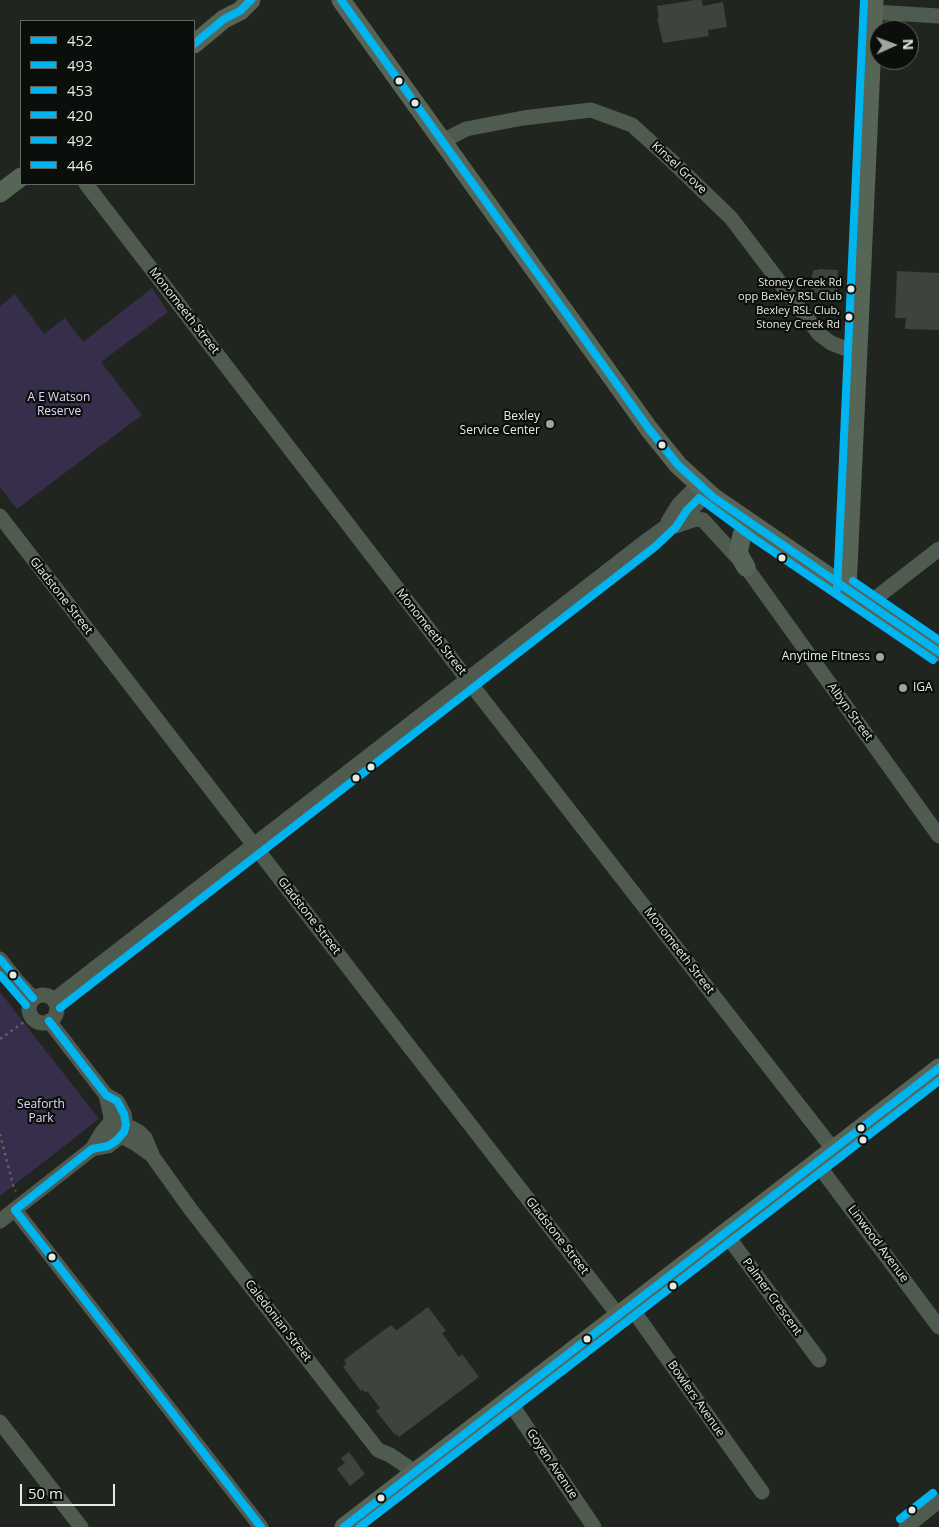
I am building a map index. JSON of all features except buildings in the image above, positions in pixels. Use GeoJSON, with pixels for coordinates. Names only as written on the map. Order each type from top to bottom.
{"type":"FeatureCollection","features":[{"type":"Feature","properties":{"kind":"main road"},"geometry":{"type":"LineString","coordinates":[[195,43],[238,7],[265,0]]}},
{"type":"Feature","properties":{"kind":"main road"},"geometry":{"type":"LineString","coordinates":[[344,1],[649,429],[678,465],[703,489],[756,527],[939,652]]}},
{"type":"Feature","properties":{"kind":"main road"},"geometry":{"type":"LineString","coordinates":[[847,589],[874,6]]}},
{"type":"Feature","properties":{"kind":"main road"},"geometry":{"type":"LineString","coordinates":[[0,193],[20,178]]}},
{"type":"Feature","properties":{"kind":"main road"},"geometry":{"type":"LineString","coordinates":[[746,567],[748,551],[756,527]]}},
{"type":"Feature","properties":{"kind":"main road"},"geometry":{"type":"LineString","coordinates":[[344,1527],[939,1068]]}},
{"type":"Feature","properties":{"kind":"street"},"geometry":{"type":"LineString","coordinates":[[874,6],[939,16]]}},
{"type":"Feature","properties":{"kind":"street","name":"Kinsel Grove"},"geometry":{"type":"LineString","coordinates":[[443,141],[466,129],[522,118],[591,110],[632,125],[731,218],[819,334],[831,343],[844,348],[858,349]]}},
{"type":"Feature","properties":{"kind":"street","name":"Monomeeth Street"},"geometry":{"type":"LineString","coordinates":[[87,185],[467,679],[834,1149]]}},
{"type":"Feature","properties":{"kind":"street"},"geometry":{"type":"LineString","coordinates":[[54,1000],[650,538],[668,521],[679,504],[703,489]]}},
{"type":"Feature","properties":{"kind":"street","name":"Gladstone Street"},"geometry":{"type":"LineString","coordinates":[[0,516],[254,844],[624,1311]]}},
{"type":"Feature","properties":{"kind":"street","name":"Albyn Street"},"geometry":{"type":"LineString","coordinates":[[650,538],[688,521],[704,520],[746,567],[939,836]]}},
{"type":"Feature","properties":{"kind":"street"},"geometry":{"type":"LineString","coordinates":[[868,604],[939,549]]}},
{"type":"Feature","properties":{"kind":"street"},"geometry":{"type":"LineString","coordinates":[[0,959],[18,982],[34,998]]}},
{"type":"Feature","properties":{"kind":"street"},"geometry":{"type":"LineString","coordinates":[[42,994],[56,1003],[57,1012],[49,1021],[41,1023],[31,1017],[29,1005],[34,998],[42,994]]}},
{"type":"Feature","properties":{"kind":"street"},"geometry":{"type":"LineString","coordinates":[[0,1221],[92,1150],[102,1132],[110,1123],[111,1117],[106,1096],[49,1021]]}},
{"type":"Feature","properties":{"kind":"street"},"geometry":{"type":"LineString","coordinates":[[92,1150],[108,1146],[123,1132],[124,1114],[117,1101],[106,1096]]}},
{"type":"Feature","properties":{"kind":"street","name":"Caledonian Street"},"geometry":{"type":"LineString","coordinates":[[110,1123],[123,1132],[139,1132],[145,1138],[153,1157],[191,1210],[378,1450],[390,1455],[415,1472]]}},
{"type":"Feature","properties":{"kind":"street","name":"Linwood Avenue"},"geometry":{"type":"LineString","coordinates":[[816,1162],[939,1326]]}},
{"type":"Feature","properties":{"kind":"street"},"geometry":{"type":"LineString","coordinates":[[21,1205],[261,1527]]}},
{"type":"Feature","properties":{"kind":"street","name":"Palmer Crescent"},"geometry":{"type":"LineString","coordinates":[[726,1234],[819,1360]]}},
{"type":"Feature","properties":{"kind":"street","name":"Bowlers Avenue"},"geometry":{"type":"LineString","coordinates":[[624,1311],[762,1492]]}},
{"type":"Feature","properties":{"kind":"street","name":"Goyen Avenue"},"geometry":{"type":"LineString","coordinates":[[509,1401],[594,1527]]}},
{"type":"Feature","properties":{"kind":"street"},"geometry":{"type":"LineString","coordinates":[[0,1422],[81,1527]]}},
{"type":"Feature","properties":{"kind":"street"},"geometry":{"type":"LineString","coordinates":[[906,1527],[939,1501]]}},
{"type":"Feature","properties":{"kind":"path"},"geometry":{"type":"LineString","coordinates":[[0,1039],[31,1017]]}},
{"type":"Feature","properties":{"kind":"path"},"geometry":{"type":"LineString","coordinates":[[0,1134],[14,1189],[21,1205]]}},
{"type":"Feature","properties":{"kind":"green space","name":"A E Watson Reserve"},"geometry":{"type":"Polygon","coordinates":[[[152,288],[168,312],[101,362],[142,415],[17,509],[0,487],[0,306],[15,294],[44,334],[65,318],[83,342],[152,288]]]}},
{"type":"Feature","properties":{"kind":"green space","name":"Seaforth Park"},"geometry":{"type":"Polygon","coordinates":[[[0,992],[99,1119],[0,1196],[0,992]]]}},
{"type":"Feature","properties":{"kind":"transit line","name":"446"},"geometry":{"type":"LineString","coordinates":[[195,43],[224,19],[240,11],[251,0]]}},
{"type":"Feature","properties":{"kind":"transit line","name":"452"},"geometry":{"type":"LineString","coordinates":[[341,0],[649,429],[678,465],[713,497],[939,652]]}},
{"type":"Feature","properties":{"kind":"transit line","name":"492"},"geometry":{"type":"LineString","coordinates":[[837,589],[864,0]]}},
{"type":"Feature","properties":{"kind":"transit line","name":"493"},"geometry":{"type":"LineString","coordinates":[[60,1008],[656,546],[676,527],[687,510],[699,498],[756,540],[933,660]]}},
{"type":"Feature","properties":{"kind":"transit line","name":"492"},"geometry":{"type":"LineString","coordinates":[[853,581],[939,640]]}},
{"type":"Feature","properties":{"kind":"transit line","name":"453"},"geometry":{"type":"LineString","coordinates":[[0,959],[33,998]]}},
{"type":"Feature","properties":{"kind":"transit line","name":"493"},"geometry":{"type":"LineString","coordinates":[[0,975],[26,1005]]}},
{"type":"Feature","properties":{"kind":"transit line","name":"453"},"geometry":{"type":"LineString","coordinates":[[15,1210],[92,1149],[108,1146],[116,1141],[124,1132],[126,1125],[124,1114],[117,1101],[106,1095],[49,1021]]}},
{"type":"Feature","properties":{"kind":"transit line","name":"452"},"geometry":{"type":"LineString","coordinates":[[344,1527],[939,1068]]}},
{"type":"Feature","properties":{"kind":"transit line","name":"420"},"geometry":{"type":"LineString","coordinates":[[360,1527],[939,1081]]}},
{"type":"Feature","properties":{"kind":"transit line","name":"453"},"geometry":{"type":"LineString","coordinates":[[15,1210],[261,1527]]}},
{"type":"Feature","properties":{"kind":"transit line","name":"492"},"geometry":{"type":"LineString","coordinates":[[900,1519],[933,1493]]}},
{"type":"Feature","properties":{"kind":"place","name":"Stoney Creek Rd opp Bexley RSL Club"},"geometry":{"type":"Point","coordinates":[851,289]}},
{"type":"Feature","properties":{"kind":"place","name":"Bexley RSL Club, Stoney Creek Rd"},"geometry":{"type":"Point","coordinates":[849,317]}},
{"type":"Feature","properties":{"kind":"place","name":"Bexley Service Center"},"geometry":{"type":"Point","coordinates":[550,424]}},
{"type":"Feature","properties":{"kind":"place","name":"Anytime Fitness"},"geometry":{"type":"Point","coordinates":[880,657]}},
{"type":"Feature","properties":{"kind":"place","name":"IGA"},"geometry":{"type":"Point","coordinates":[903,688]}}]}
